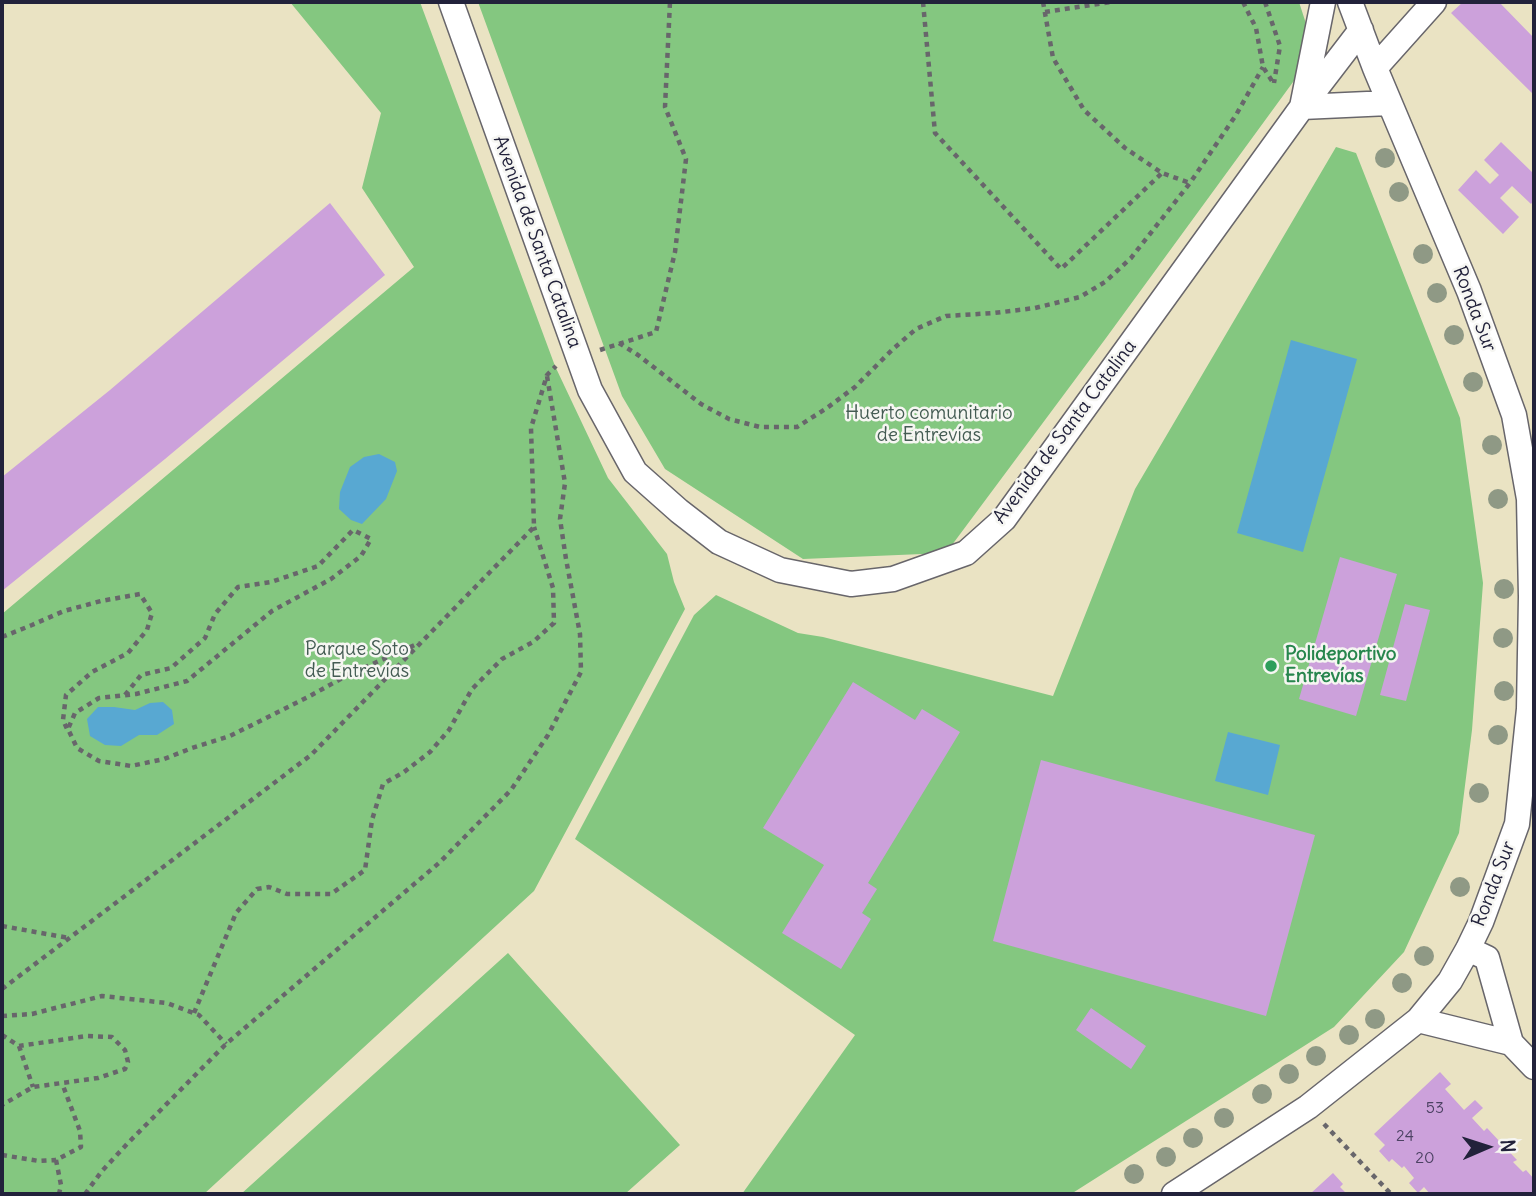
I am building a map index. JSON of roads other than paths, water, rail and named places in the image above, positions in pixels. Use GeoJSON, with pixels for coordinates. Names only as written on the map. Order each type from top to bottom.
{"type":"FeatureCollection","features":[{"type":"Feature","properties":{"kind":"street","name":"Avenida de Santa Catalina"},"geometry":{"type":"LineString","coordinates":[[451,2],[590,390],[635,472],[719,542],[780,570],[850,584],[893,579],[966,553],[1004,519],[1302,107],[1361,30]]}},
{"type":"Feature","properties":{"kind":"street","name":"Avenida de Santa Catalina"},"geometry":{"type":"LineString","coordinates":[[1302,107],[1323,2]]}},
{"type":"Feature","properties":{"kind":"street","name":"Ronda Sur"},"geometry":{"type":"LineString","coordinates":[[1174,1194],[1308,1107],[1418,1020],[1450,981],[1468,949],[1481,922],[1517,824],[1529,709],[1532,593],[1529,499],[1514,415],[1469,291],[1350,2]]}},
{"type":"Feature","properties":{"kind":"street"},"geometry":{"type":"LineString","coordinates":[[1375,68],[1434,2]]}},
{"type":"Feature","properties":{"kind":"street"},"geometry":{"type":"LineString","coordinates":[[1302,107],[1390,103]]}},
{"type":"Feature","properties":{"kind":"street"},"geometry":{"type":"LineString","coordinates":[[1514,415],[1534,432]]}},
{"type":"Feature","properties":{"kind":"street"},"geometry":{"type":"LineString","coordinates":[[1468,949],[1487,958],[1511,1043],[1534,1067]]}},
{"type":"Feature","properties":{"kind":"street"},"geometry":{"type":"LineString","coordinates":[[1418,1020],[1511,1043]]}},
{"type":"Feature","properties":{"kind":"water"},"geometry":{"type":"Polygon","coordinates":[[[1291,340],[1357,359],[1303,552],[1237,533],[1291,340]]]}},
{"type":"Feature","properties":{"kind":"water"},"geometry":{"type":"Polygon","coordinates":[[[379,454],[395,462],[397,471],[386,499],[362,524],[351,520],[339,509],[340,492],[350,467],[364,457],[379,454]]]}},
{"type":"Feature","properties":{"kind":"water"},"geometry":{"type":"Polygon","coordinates":[[[163,702],[172,710],[174,724],[157,735],[139,735],[121,746],[105,745],[90,736],[87,719],[98,707],[135,710],[150,703],[163,702]]]}},
{"type":"Feature","properties":{"kind":"water"},"geometry":{"type":"Polygon","coordinates":[[[1228,732],[1280,745],[1268,795],[1215,781],[1228,732]]]}},
{"type":"Feature","properties":{"kind":"place","name":"Polideportivo Entrevías"},"geometry":{"type":"Point","coordinates":[1271,666]}},
{"type":"Feature","properties":{"kind":"park label","name":"Huerto comunitario de Entrevías"},"geometry":{"type":"Point","coordinates":[929,425]}},
{"type":"Feature","properties":{"kind":"park label","name":"Parque Soto de Entrevías"},"geometry":{"type":"Point","coordinates":[357,661]}}]}
